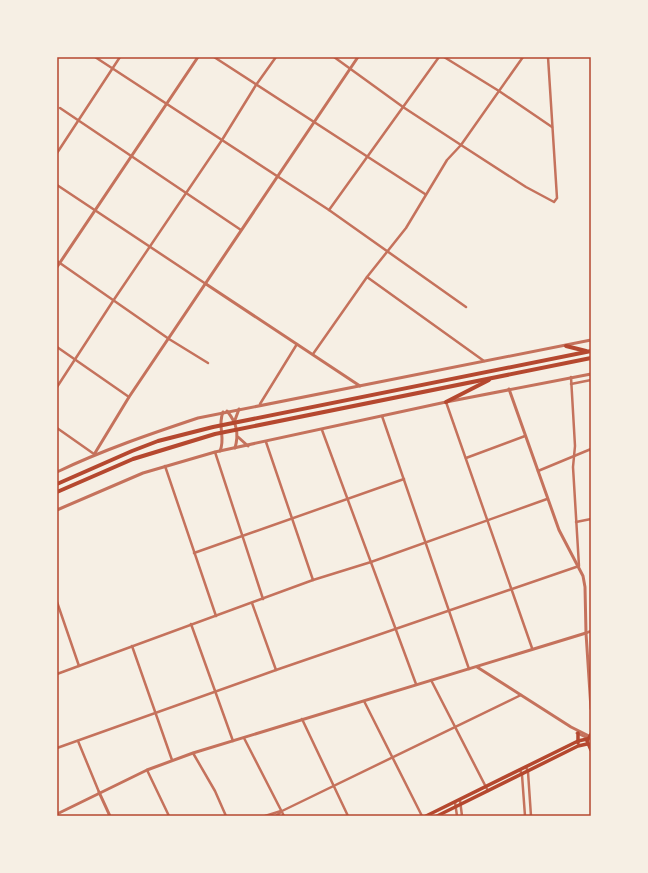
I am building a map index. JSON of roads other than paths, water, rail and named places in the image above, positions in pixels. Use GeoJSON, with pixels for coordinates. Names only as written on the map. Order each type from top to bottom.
{"type":"FeatureCollection","features":[{"type":"Feature","properties":{"kind":"highway"},"geometry":{"type":"LineString","coordinates":[[566,346],[589,351]]}},
{"type":"Feature","properties":{"kind":"highway"},"geometry":{"type":"LineString","coordinates":[[57,484],[158,441],[213,427],[589,351]]}},
{"type":"Feature","properties":{"kind":"highway"},"geometry":{"type":"LineString","coordinates":[[57,492],[133,459],[215,434],[248,426],[591,358]]}},
{"type":"Feature","properties":{"kind":"highway"},"geometry":{"type":"LineString","coordinates":[[446,402],[493,378]]}},
{"type":"Feature","properties":{"kind":"main road"},"geometry":{"type":"LineString","coordinates":[[578,733],[578,746]]}},
{"type":"Feature","properties":{"kind":"main road"},"geometry":{"type":"LineString","coordinates":[[426,816],[589,736]]}},
{"type":"Feature","properties":{"kind":"main road"},"geometry":{"type":"LineString","coordinates":[[589,736],[587,744],[591,751]]}},
{"type":"Feature","properties":{"kind":"main road"},"geometry":{"type":"LineString","coordinates":[[437,816],[578,746],[587,744]]}},
{"type":"Feature","properties":{"kind":"street"},"geometry":{"type":"LineString","coordinates":[[96,57],[329,210],[386,252],[466,307]]}},
{"type":"Feature","properties":{"kind":"street"},"geometry":{"type":"LineString","coordinates":[[57,153],[120,57]]}},
{"type":"Feature","properties":{"kind":"street"},"geometry":{"type":"LineString","coordinates":[[57,267],[58,262],[198,57]]}},
{"type":"Feature","properties":{"kind":"street"},"geometry":{"type":"LineString","coordinates":[[214,57],[425,194]]}},
{"type":"Feature","properties":{"kind":"street"},"geometry":{"type":"LineString","coordinates":[[57,387],[276,57]]}},
{"type":"Feature","properties":{"kind":"street"},"geometry":{"type":"LineString","coordinates":[[334,57],[403,107],[526,187],[553,202],[556,201],[548,57]]}},
{"type":"Feature","properties":{"kind":"street"},"geometry":{"type":"LineString","coordinates":[[94,454],[129,397],[241,230],[279,177],[358,57]]}},
{"type":"Feature","properties":{"kind":"street"},"geometry":{"type":"LineString","coordinates":[[329,210],[439,57]]}},
{"type":"Feature","properties":{"kind":"street"},"geometry":{"type":"LineString","coordinates":[[444,57],[499,91],[552,127]]}},
{"type":"Feature","properties":{"kind":"street"},"geometry":{"type":"LineString","coordinates":[[313,354],[367,277],[416,213],[425,194],[447,160],[461,145],[523,57]]}},
{"type":"Feature","properties":{"kind":"street"},"geometry":{"type":"LineString","coordinates":[[60,108],[241,230]]}},
{"type":"Feature","properties":{"kind":"street"},"geometry":{"type":"LineString","coordinates":[[57,185],[360,386]]}},
{"type":"Feature","properties":{"kind":"street"},"geometry":{"type":"LineString","coordinates":[[58,262],[169,339],[208,363]]}},
{"type":"Feature","properties":{"kind":"street"},"geometry":{"type":"LineString","coordinates":[[367,277],[484,361]]}},
{"type":"Feature","properties":{"kind":"street"},"geometry":{"type":"LineString","coordinates":[[57,472],[94,454],[135,438],[227,411],[591,340]]}},
{"type":"Feature","properties":{"kind":"street"},"geometry":{"type":"LineString","coordinates":[[260,404],[298,344]]}},
{"type":"Feature","properties":{"kind":"street"},"geometry":{"type":"LineString","coordinates":[[57,347],[129,397]]}},
{"type":"Feature","properties":{"kind":"street"},"geometry":{"type":"LineString","coordinates":[[57,510],[115,484],[165,466],[215,452],[446,402],[591,374]]}},
{"type":"Feature","properties":{"kind":"street"},"geometry":{"type":"LineString","coordinates":[[571,377],[575,455],[572,467],[579,566],[585,587],[586,633],[591,709]]}},
{"type":"Feature","properties":{"kind":"street"},"geometry":{"type":"LineString","coordinates":[[571,384],[591,380]]}},
{"type":"Feature","properties":{"kind":"street"},"geometry":{"type":"LineString","coordinates":[[509,389],[547,499],[571,556],[579,566]]}},
{"type":"Feature","properties":{"kind":"street"},"geometry":{"type":"LineString","coordinates":[[446,402],[532,648]]}},
{"type":"Feature","properties":{"kind":"street"},"geometry":{"type":"LineString","coordinates":[[235,420],[240,409]]}},
{"type":"Feature","properties":{"kind":"street"},"geometry":{"type":"LineString","coordinates":[[227,411],[235,420],[238,437],[235,448]]}},
{"type":"Feature","properties":{"kind":"street"},"geometry":{"type":"LineString","coordinates":[[223,412],[220,420],[224,442],[230,449]]}},
{"type":"Feature","properties":{"kind":"street"},"geometry":{"type":"LineString","coordinates":[[212,415],[220,420]]}},
{"type":"Feature","properties":{"kind":"street"},"geometry":{"type":"LineString","coordinates":[[382,416],[469,670]]}},
{"type":"Feature","properties":{"kind":"street"},"geometry":{"type":"LineString","coordinates":[[57,428],[94,454]]}},
{"type":"Feature","properties":{"kind":"street"},"geometry":{"type":"LineString","coordinates":[[322,430],[416,684]]}},
{"type":"Feature","properties":{"kind":"street"},"geometry":{"type":"LineString","coordinates":[[466,458],[525,436]]}},
{"type":"Feature","properties":{"kind":"street"},"geometry":{"type":"LineString","coordinates":[[238,437],[248,446]]}},
{"type":"Feature","properties":{"kind":"street"},"geometry":{"type":"LineString","coordinates":[[220,451],[224,442]]}},
{"type":"Feature","properties":{"kind":"street"},"geometry":{"type":"LineString","coordinates":[[266,442],[313,580]]}},
{"type":"Feature","properties":{"kind":"street"},"geometry":{"type":"LineString","coordinates":[[537,471],[591,449]]}},
{"type":"Feature","properties":{"kind":"street"},"geometry":{"type":"LineString","coordinates":[[215,452],[263,599]]}},
{"type":"Feature","properties":{"kind":"street"},"geometry":{"type":"LineString","coordinates":[[165,466],[216,616]]}},
{"type":"Feature","properties":{"kind":"street"},"geometry":{"type":"LineString","coordinates":[[194,553],[404,480]]}},
{"type":"Feature","properties":{"kind":"street"},"geometry":{"type":"LineString","coordinates":[[57,674],[313,580],[426,543],[547,499]]}},
{"type":"Feature","properties":{"kind":"street"},"geometry":{"type":"LineString","coordinates":[[576,522],[591,519]]}},
{"type":"Feature","properties":{"kind":"street"},"geometry":{"type":"LineString","coordinates":[[57,748],[215,693],[276,670],[579,566]]}},
{"type":"Feature","properties":{"kind":"street"},"geometry":{"type":"LineString","coordinates":[[57,602],[78,666]]}},
{"type":"Feature","properties":{"kind":"street"},"geometry":{"type":"LineString","coordinates":[[252,603],[276,670]]}},
{"type":"Feature","properties":{"kind":"street"},"geometry":{"type":"LineString","coordinates":[[191,624],[233,741]]}},
{"type":"Feature","properties":{"kind":"street"},"geometry":{"type":"LineString","coordinates":[[57,814],[99,792],[172,760],[416,684],[469,670],[532,648],[591,631]]}},
{"type":"Feature","properties":{"kind":"street"},"geometry":{"type":"LineString","coordinates":[[132,646],[172,760]]}},
{"type":"Feature","properties":{"kind":"street"},"geometry":{"type":"LineString","coordinates":[[477,667],[571,727],[589,736]]}},
{"type":"Feature","properties":{"kind":"street"},"geometry":{"type":"LineString","coordinates":[[431,680],[488,792]]}},
{"type":"Feature","properties":{"kind":"street"},"geometry":{"type":"LineString","coordinates":[[265,816],[282,811],[522,695]]}},
{"type":"Feature","properties":{"kind":"street"},"geometry":{"type":"LineString","coordinates":[[364,701],[422,816]]}},
{"type":"Feature","properties":{"kind":"street"},"geometry":{"type":"LineString","coordinates":[[302,719],[348,816]]}},
{"type":"Feature","properties":{"kind":"street"},"geometry":{"type":"LineString","coordinates":[[571,727],[578,733],[589,736]]}},
{"type":"Feature","properties":{"kind":"street"},"geometry":{"type":"LineString","coordinates":[[589,736],[591,729]]}},
{"type":"Feature","properties":{"kind":"street"},"geometry":{"type":"LineString","coordinates":[[244,738],[284,816]]}},
{"type":"Feature","properties":{"kind":"street"},"geometry":{"type":"LineString","coordinates":[[78,741],[110,816]]}},
{"type":"Feature","properties":{"kind":"street"},"geometry":{"type":"LineString","coordinates":[[193,753],[226,816]]}},
{"type":"Feature","properties":{"kind":"street"},"geometry":{"type":"LineString","coordinates":[[526,767],[528,772],[531,816]]}},
{"type":"Feature","properties":{"kind":"street"},"geometry":{"type":"LineString","coordinates":[[147,770],[169,816]]}},
{"type":"Feature","properties":{"kind":"street"},"geometry":{"type":"LineString","coordinates":[[520,770],[522,775],[525,816]]}},
{"type":"Feature","properties":{"kind":"street"},"geometry":{"type":"LineString","coordinates":[[460,800],[462,804],[462,816]]}},
{"type":"Feature","properties":{"kind":"street"},"geometry":{"type":"LineString","coordinates":[[455,802],[457,816]]}},
{"type":"Feature","properties":{"kind":"street"},"geometry":{"type":"LineString","coordinates":[[524,810],[531,809]]}},
{"type":"Feature","properties":{"kind":"street"},"geometry":{"type":"LineString","coordinates":[[276,816],[282,811]]}}]}
